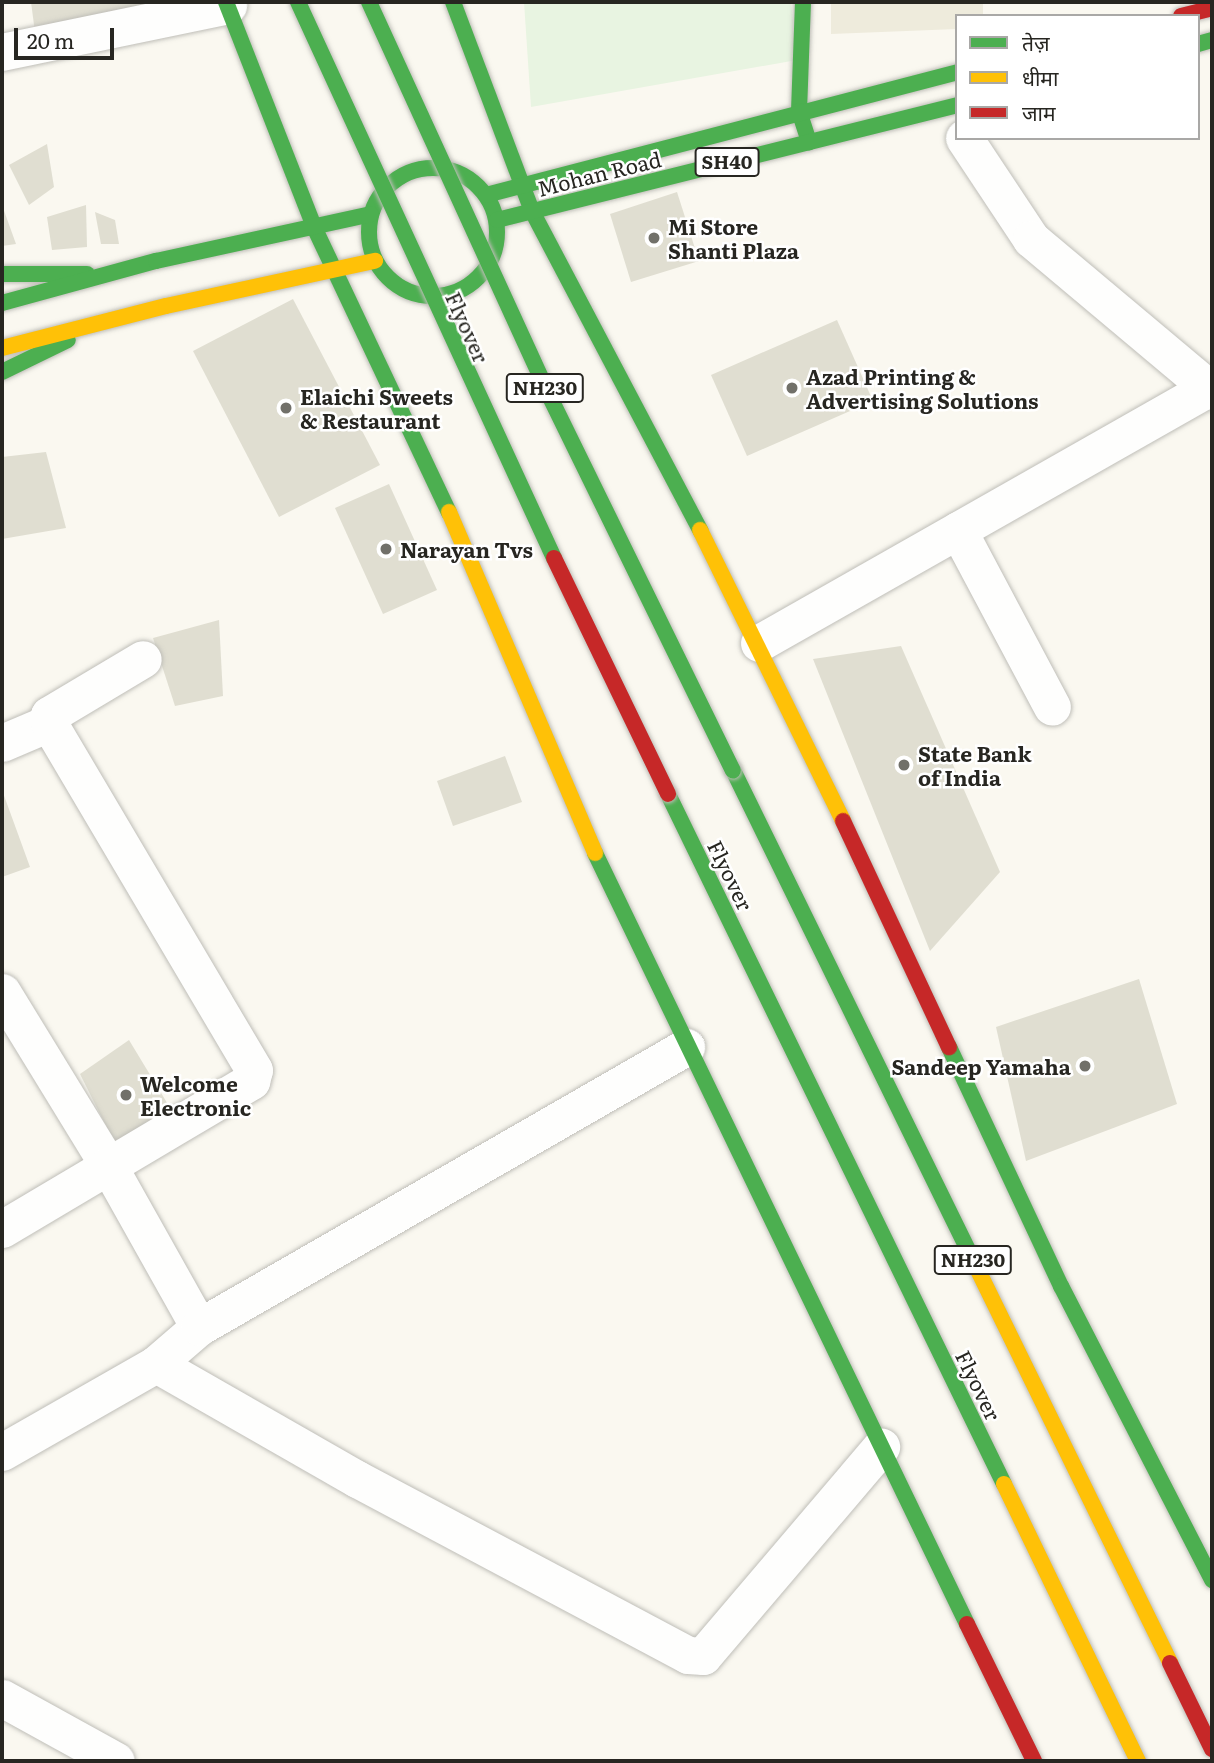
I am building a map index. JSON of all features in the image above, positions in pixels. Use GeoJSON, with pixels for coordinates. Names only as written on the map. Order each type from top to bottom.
{"type":"FeatureCollection","features":[{"type":"Feature","properties":{"kind":"main road","name":"Flyover"},"geometry":{"type":"LineString","coordinates":[[298,2],[484,414],[1138,1761]]}},
{"type":"Feature","properties":{"kind":"main road","name":"NH230"},"geometry":{"type":"LineString","coordinates":[[369,2],[545,387],[1212,1749]]}},
{"type":"Feature","properties":{"kind":"main road"},"geometry":{"type":"LineString","coordinates":[[453,2],[532,211],[759,643],[1061,1286],[1212,1580]]}},
{"type":"Feature","properties":{"kind":"main road"},"geometry":{"type":"LineString","coordinates":[[803,2],[799,111],[808,142]]}},
{"type":"Feature","properties":{"kind":"main road"},"geometry":{"type":"LineString","coordinates":[[227,3],[314,228],[436,482],[620,911],[1034,1761]]}},
{"type":"Feature","properties":{"kind":"main road"},"geometry":{"type":"LineString","coordinates":[[1189,14],[1212,8]]}},
{"type":"Feature","properties":{"kind":"main road"},"geometry":{"type":"LineString","coordinates":[[486,195],[799,111],[955,72]]}},
{"type":"Feature","properties":{"kind":"main road","name":"Mohan Road"},"geometry":{"type":"LineString","coordinates":[[497,220],[808,142],[952,113]]}},
{"type":"Feature","properties":{"kind":"main road"},"geometry":{"type":"LineString","coordinates":[[421,169],[447,169],[470,178],[486,195],[497,220],[496,249],[487,269],[469,286],[446,296],[427,296],[397,286],[375,261],[370,245],[371,214],[379,196],[405,174],[421,169]]}},
{"type":"Feature","properties":{"kind":"main road"},"geometry":{"type":"LineString","coordinates":[[2,303],[110,274],[371,214]]}},
{"type":"Feature","properties":{"kind":"main road"},"geometry":{"type":"LineString","coordinates":[[2,348],[111,320],[375,261]]}},
{"type":"Feature","properties":{"kind":"main road"},"geometry":{"type":"LineString","coordinates":[[2,274],[110,274]]}},
{"type":"Feature","properties":{"kind":"main road"},"geometry":{"type":"LineString","coordinates":[[2,372],[111,320]]}},
{"type":"Feature","properties":{"kind":"street"},"geometry":{"type":"LineString","coordinates":[[2,52],[227,3]]}},
{"type":"Feature","properties":{"kind":"street"},"geometry":{"type":"LineString","coordinates":[[759,643],[1211,388],[1031,239],[965,140]]}},
{"type":"Feature","properties":{"kind":"street"},"geometry":{"type":"LineString","coordinates":[[958,530],[1052,707]]}},
{"type":"Feature","properties":{"kind":"street"},"geometry":{"type":"LineString","coordinates":[[2,1229],[251,1081],[254,1070],[49,723],[49,715],[143,659]]}},
{"type":"Feature","properties":{"kind":"street"},"geometry":{"type":"LineString","coordinates":[[2,743],[49,723]]}},
{"type":"Feature","properties":{"kind":"street"},"geometry":{"type":"LineString","coordinates":[[6,1009],[108,1165],[199,1327]]}},
{"type":"Feature","properties":{"kind":"street"},"geometry":{"type":"LineString","coordinates":[[2,1452],[156,1364],[199,1327],[686,1047]]}},
{"type":"Feature","properties":{"kind":"street"},"geometry":{"type":"LineString","coordinates":[[156,1364],[357,1479],[688,1655],[703,1656],[881,1447]]}},
{"type":"Feature","properties":{"kind":"street"},"geometry":{"type":"LineString","coordinates":[[2,1698],[111,1760]]}},
{"type":"Feature","properties":{"kind":"shaded area"},"geometry":{"type":"Polygon","coordinates":[[[831,2],[983,2],[983,14],[955,14],[955,29],[831,34],[831,2]]]}},
{"type":"Feature","properties":{"kind":"green space"},"geometry":{"type":"Polygon","coordinates":[[[524,2],[791,2],[797,60],[531,107],[524,2]]]}},
{"type":"Feature","properties":{"kind":"building"},"geometry":{"type":"Polygon","coordinates":[[[31,2],[170,2],[36,40],[31,2]]]}},
{"type":"Feature","properties":{"kind":"building"},"geometry":{"type":"Polygon","coordinates":[[[47,144],[54,187],[29,205],[9,165],[47,144]]]}},
{"type":"Feature","properties":{"kind":"building","name":"Mi Store Shanti Plaza"},"geometry":{"type":"Polygon","coordinates":[[[677,192],[699,261],[631,282],[610,214],[677,192]]]}},
{"type":"Feature","properties":{"kind":"building"},"geometry":{"type":"Polygon","coordinates":[[[2,205],[16,244],[2,246],[2,205]]]}},
{"type":"Feature","properties":{"kind":"building"},"geometry":{"type":"Polygon","coordinates":[[[86,205],[87,247],[52,250],[47,217],[86,205]]]}},
{"type":"Feature","properties":{"kind":"building"},"geometry":{"type":"Polygon","coordinates":[[[95,212],[115,220],[119,244],[101,244],[95,212]]]}},
{"type":"Feature","properties":{"kind":"building","name":"Elaichi Sweets & Restaurant"},"geometry":{"type":"Polygon","coordinates":[[[293,299],[380,465],[279,517],[193,351],[293,299]]]}},
{"type":"Feature","properties":{"kind":"building","name":"Azad Printing & Advertising Solutions"},"geometry":{"type":"Polygon","coordinates":[[[837,320],[873,401],[747,456],[711,375],[837,320]]]}},
{"type":"Feature","properties":{"kind":"building"},"geometry":{"type":"Polygon","coordinates":[[[46,452],[66,528],[2,539],[2,457],[46,452]]]}},
{"type":"Feature","properties":{"kind":"building","name":"Narayan Tvs"},"geometry":{"type":"Polygon","coordinates":[[[389,484],[437,590],[383,614],[335,508],[389,484]]]}},
{"type":"Feature","properties":{"kind":"building"},"geometry":{"type":"Polygon","coordinates":[[[219,620],[223,696],[175,706],[153,638],[219,620]]]}},
{"type":"Feature","properties":{"kind":"building","name":"State Bank of India"},"geometry":{"type":"Polygon","coordinates":[[[901,646],[1000,872],[930,951],[813,659],[901,646]]]}},
{"type":"Feature","properties":{"kind":"building"},"geometry":{"type":"Polygon","coordinates":[[[505,756],[522,802],[453,826],[437,781],[505,756]]]}},
{"type":"Feature","properties":{"kind":"building"},"geometry":{"type":"Polygon","coordinates":[[[2,790],[30,867],[2,877],[2,790]]]}},
{"type":"Feature","properties":{"kind":"building","name":"Sandeep Yamaha"},"geometry":{"type":"Polygon","coordinates":[[[1139,979],[1177,1104],[1026,1161],[996,1027],[1139,979]]]}},
{"type":"Feature","properties":{"kind":"building","name":"Welcome Electronic"},"geometry":{"type":"Polygon","coordinates":[[[129,1040],[175,1116],[121,1156],[80,1074],[129,1040]]]}},
{"type":"Feature","properties":{"kind":"traffic: fast"},"geometry":{"type":"LineString","coordinates":[[226,2],[314,227],[449,512]]}},
{"type":"Feature","properties":{"kind":"traffic: fast"},"geometry":{"type":"LineString","coordinates":[[298,2],[554,558]]}},
{"type":"Feature","properties":{"kind":"traffic: fast"},"geometry":{"type":"LineString","coordinates":[[369,2],[545,387],[733,770]]}},
{"type":"Feature","properties":{"kind":"traffic: fast"},"geometry":{"type":"LineString","coordinates":[[453,2],[532,211],[700,530]]}},
{"type":"Feature","properties":{"kind":"traffic: fast"},"geometry":{"type":"LineString","coordinates":[[803,2],[799,111],[809,142]]}},
{"type":"Feature","properties":{"kind":"traffic: fast"},"geometry":{"type":"LineString","coordinates":[[1200,43],[1212,40]]}},
{"type":"Feature","properties":{"kind":"traffic: fast"},"geometry":{"type":"LineString","coordinates":[[486,195],[955,73]]}},
{"type":"Feature","properties":{"kind":"traffic: fast"},"geometry":{"type":"LineString","coordinates":[[497,220],[955,106]]}},
{"type":"Feature","properties":{"kind":"traffic: fast"},"geometry":{"type":"LineString","coordinates":[[433,168],[458,173],[478,187],[492,207],[497,232],[492,257],[478,277],[458,291],[433,296],[408,291],[388,277],[374,257],[369,232],[374,207],[388,187],[408,173],[433,168]]}},
{"type":"Feature","properties":{"kind":"traffic: fast"},"geometry":{"type":"LineString","coordinates":[[2,303],[156,261],[371,214]]}},
{"type":"Feature","properties":{"kind":"traffic: fast"},"geometry":{"type":"LineString","coordinates":[[2,274],[87,274]]}},
{"type":"Feature","properties":{"kind":"traffic: fast"},"geometry":{"type":"LineString","coordinates":[[2,372],[68,340]]}},
{"type":"Feature","properties":{"kind":"traffic: fast"},"geometry":{"type":"LineString","coordinates":[[733,770],[971,1256]]}},
{"type":"Feature","properties":{"kind":"traffic: fast"},"geometry":{"type":"LineString","coordinates":[[668,794],[1004,1484]]}},
{"type":"Feature","properties":{"kind":"traffic: fast"},"geometry":{"type":"LineString","coordinates":[[595,853],[967,1624]]}},
{"type":"Feature","properties":{"kind":"traffic: fast"},"geometry":{"type":"LineString","coordinates":[[949,1047],[1061,1286],[1212,1580]]}},
{"type":"Feature","properties":{"kind":"traffic: slow"},"geometry":{"type":"LineString","coordinates":[[2,348],[166,306],[375,261]]}},
{"type":"Feature","properties":{"kind":"traffic: slow"},"geometry":{"type":"LineString","coordinates":[[449,512],[595,853]]}},
{"type":"Feature","properties":{"kind":"traffic: slow"},"geometry":{"type":"LineString","coordinates":[[700,530],[843,821]]}},
{"type":"Feature","properties":{"kind":"traffic: slow"},"geometry":{"type":"LineString","coordinates":[[971,1256],[1170,1663]]}},
{"type":"Feature","properties":{"kind":"traffic: slow"},"geometry":{"type":"LineString","coordinates":[[1004,1484],[1138,1761]]}},
{"type":"Feature","properties":{"kind":"traffic: jam"},"geometry":{"type":"LineString","coordinates":[[1189,14],[1212,8]]}},
{"type":"Feature","properties":{"kind":"traffic: jam"},"geometry":{"type":"LineString","coordinates":[[554,558],[668,794]]}},
{"type":"Feature","properties":{"kind":"traffic: jam"},"geometry":{"type":"LineString","coordinates":[[843,821],[949,1047]]}},
{"type":"Feature","properties":{"kind":"traffic: jam"},"geometry":{"type":"LineString","coordinates":[[967,1624],[1034,1761]]}},
{"type":"Feature","properties":{"kind":"traffic: jam"},"geometry":{"type":"LineString","coordinates":[[1170,1663],[1212,1749]]}},
{"type":"Feature","properties":{"kind":"place","name":"Mi Store Shanti Plaza"},"geometry":{"type":"Point","coordinates":[654,238]}},
{"type":"Feature","properties":{"kind":"place","name":"Azad Printing & Advertising Solutions"},"geometry":{"type":"Point","coordinates":[792,388]}},
{"type":"Feature","properties":{"kind":"place","name":"Elaichi Sweets & Restaurant"},"geometry":{"type":"Point","coordinates":[286,408]}},
{"type":"Feature","properties":{"kind":"place","name":"Narayan Tvs"},"geometry":{"type":"Point","coordinates":[386,549]}},
{"type":"Feature","properties":{"kind":"place","name":"State Bank of India"},"geometry":{"type":"Point","coordinates":[904,765]}},
{"type":"Feature","properties":{"kind":"place","name":"Sandeep Yamaha"},"geometry":{"type":"Point","coordinates":[1085,1066]}},
{"type":"Feature","properties":{"kind":"place","name":"Welcome Electronic"},"geometry":{"type":"Point","coordinates":[126,1095]}}]}
